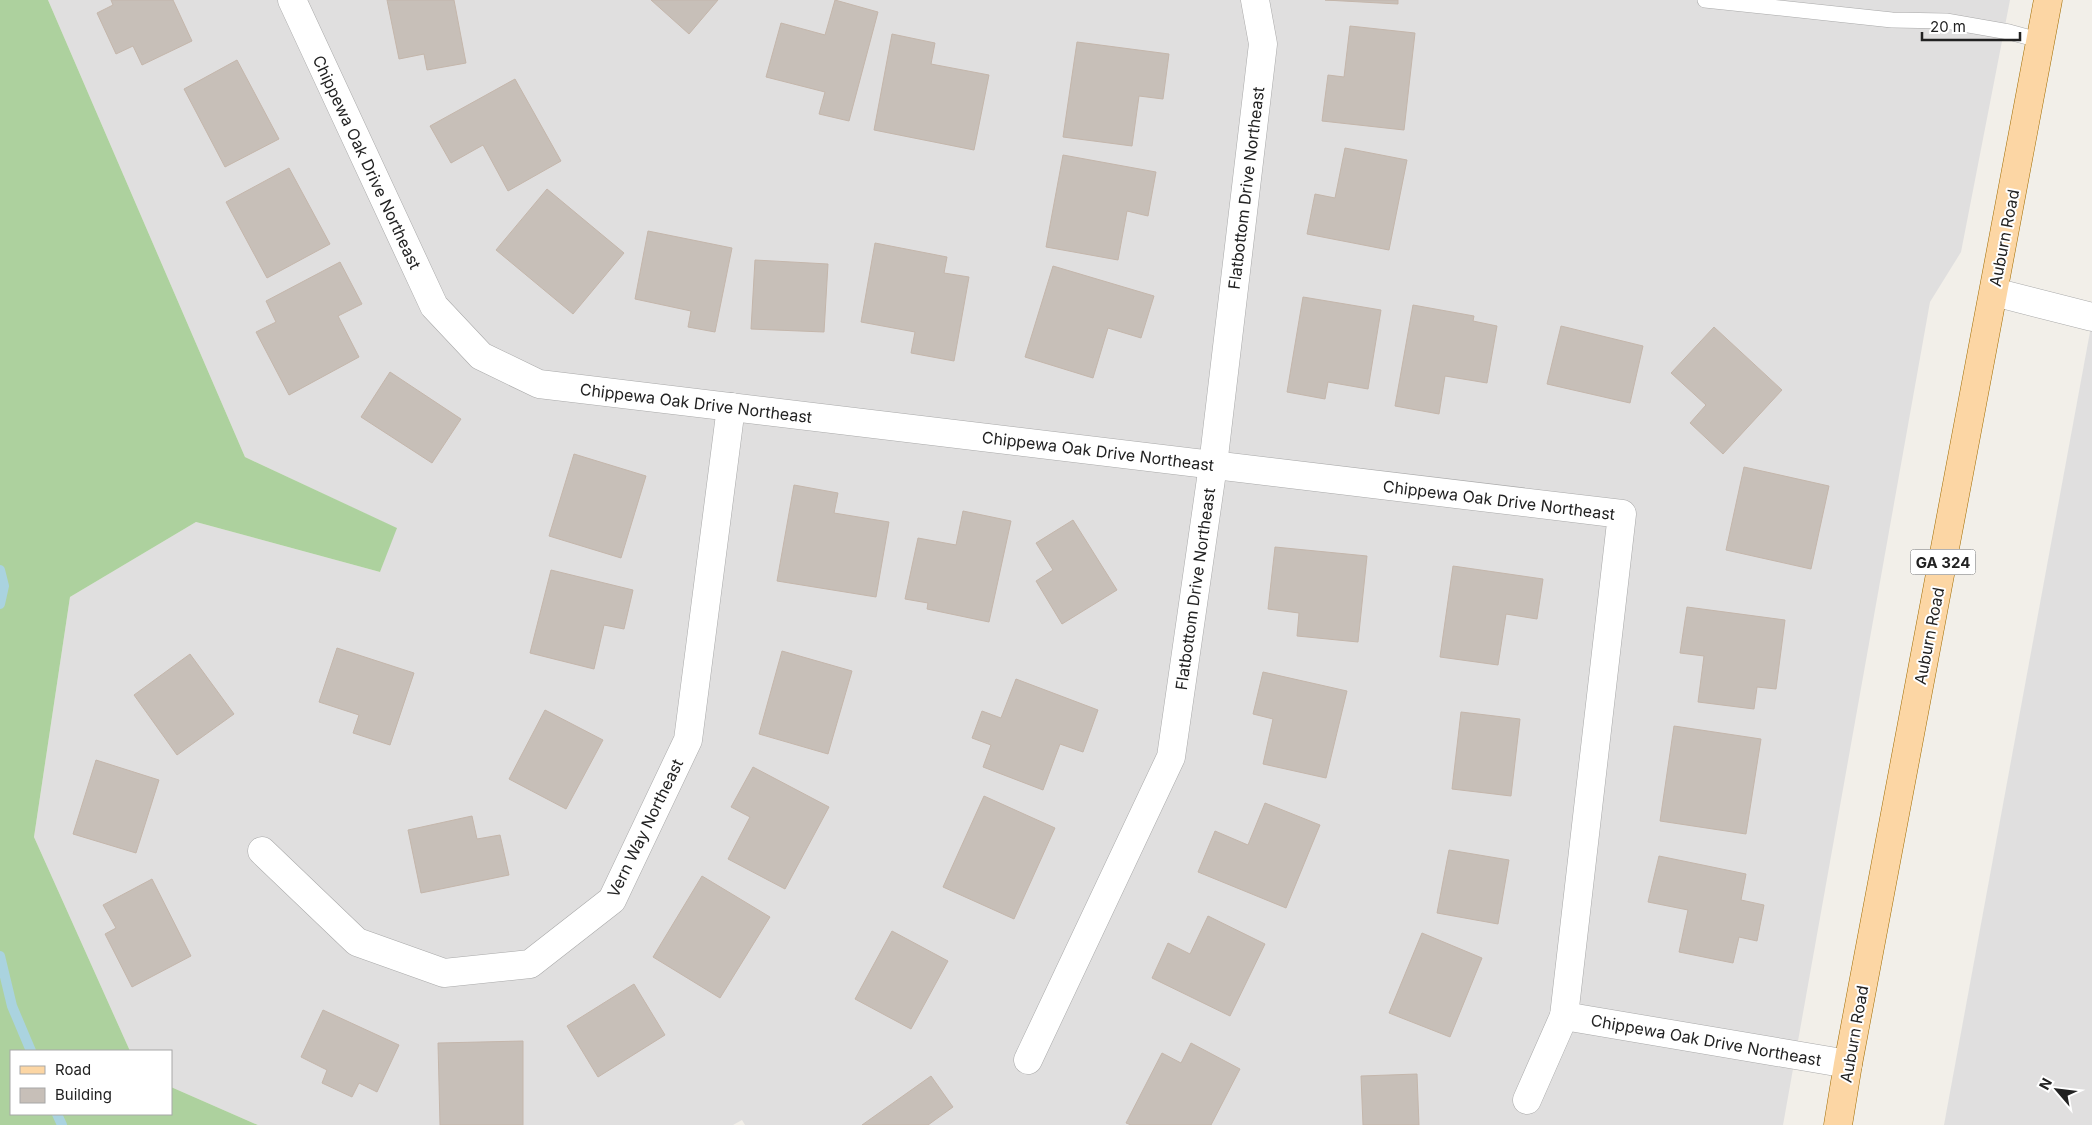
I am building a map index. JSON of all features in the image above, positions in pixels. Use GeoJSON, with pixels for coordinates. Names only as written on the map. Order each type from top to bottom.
{"type":"FeatureCollection","features":[{"type":"Feature","properties":{"kind":"main road","name":"Auburn Road"},"geometry":{"type":"LineString","coordinates":[[1838,1125],[2042,41],[2048,0]]}},
{"type":"Feature","properties":{"kind":"street","name":"Chippewa Oak Drive Northeast"},"geometry":{"type":"LineString","coordinates":[[292,0],[434,306],[481,356],[538,384],[1622,514],[1564,1016],[1527,1100]]}},
{"type":"Feature","properties":{"kind":"street","name":"Flatbottom Drive Northeast"},"geometry":{"type":"LineString","coordinates":[[1028,1060],[1171,757],[1213,464],[1263,44],[1255,0]]}},
{"type":"Feature","properties":{"kind":"street"},"geometry":{"type":"LineString","coordinates":[[1994,292],[2092,317]]}},
{"type":"Feature","properties":{"kind":"street","name":"Vern Way Northeast"},"geometry":{"type":"LineString","coordinates":[[262,851],[357,942],[444,974],[530,964],[612,900],[688,740],[731,407]]}},
{"type":"Feature","properties":{"kind":"street","name":"Chippewa Oak Drive Northeast"},"geometry":{"type":"LineString","coordinates":[[1564,1016],[1848,1064]]}},
{"type":"Feature","properties":{"kind":"lane"},"geometry":{"type":"LineString","coordinates":[[1704,0],[1892,20],[1946,21],[2009,32],[2042,41]]}},
{"type":"Feature","properties":{"kind":"shaded area"},"geometry":{"type":"Polygon","coordinates":[[[48,0],[2010,0],[1961,252],[1930,302],[1783,1125],[745,1125],[742,1120],[733,1125],[258,1125],[172,1087],[172,1050],[130,1050],[34,837],[70,597],[196,522],[380,572],[396,528],[245,457],[48,0]]]}},
{"type":"Feature","properties":{"kind":"shaded area"},"geometry":{"type":"Polygon","coordinates":[[[2092,321],[2092,1125],[1944,1125],[2092,321]]]}},
{"type":"Feature","properties":{"kind":"green space"},"geometry":{"type":"Polygon","coordinates":[[[0,0],[48,0],[245,457],[397,528],[380,572],[196,522],[70,597],[34,837],[130,1050],[10,1050],[10,1115],[172,1115],[172,1087],[258,1125],[0,1125],[0,0]]]}},
{"type":"Feature","properties":{"kind":"building"},"geometry":{"type":"Polygon","coordinates":[[[111,0],[173,0],[192,41],[142,65],[133,46],[116,54],[97,13],[113,5],[111,0]]]}},
{"type":"Feature","properties":{"kind":"building"},"geometry":{"type":"Polygon","coordinates":[[[387,0],[454,0],[466,63],[427,70],[424,54],[399,59],[387,0]]]}},
{"type":"Feature","properties":{"kind":"building"},"geometry":{"type":"Polygon","coordinates":[[[651,0],[718,0],[689,34],[651,0]]]}},
{"type":"Feature","properties":{"kind":"building"},"geometry":{"type":"Polygon","coordinates":[[[835,0],[878,12],[849,121],[819,114],[825,92],[766,77],[781,23],[825,35],[835,0]]]}},
{"type":"Feature","properties":{"kind":"building"},"geometry":{"type":"Polygon","coordinates":[[[1325,0],[1398,0],[1398,4],[1325,0]]]}},
{"type":"Feature","properties":{"kind":"building"},"geometry":{"type":"Polygon","coordinates":[[[1350,26],[1415,33],[1404,130],[1322,121],[1328,75],[1344,77],[1350,26]]]}},
{"type":"Feature","properties":{"kind":"building"},"geometry":{"type":"Polygon","coordinates":[[[892,34],[935,43],[931,64],[989,75],[974,150],[874,130],[892,34]]]}},
{"type":"Feature","properties":{"kind":"building"},"geometry":{"type":"Polygon","coordinates":[[[1077,42],[1169,54],[1163,99],[1139,96],[1132,146],[1063,137],[1077,42]]]}},
{"type":"Feature","properties":{"kind":"building"},"geometry":{"type":"Polygon","coordinates":[[[237,60],[279,139],[225,167],[184,89],[237,60]]]}},
{"type":"Feature","properties":{"kind":"building"},"geometry":{"type":"Polygon","coordinates":[[[515,79],[561,161],[508,191],[483,145],[451,163],[430,126],[515,79]]]}},
{"type":"Feature","properties":{"kind":"building"},"geometry":{"type":"Polygon","coordinates":[[[1345,148],[1407,160],[1389,250],[1307,234],[1315,194],[1335,198],[1345,148]]]}},
{"type":"Feature","properties":{"kind":"building"},"geometry":{"type":"Polygon","coordinates":[[[1063,155],[1156,172],[1148,216],[1127,211],[1118,260],[1046,247],[1063,155]]]}},
{"type":"Feature","properties":{"kind":"building"},"geometry":{"type":"Polygon","coordinates":[[[289,168],[330,244],[267,278],[226,202],[289,168]]]}},
{"type":"Feature","properties":{"kind":"building"},"geometry":{"type":"Polygon","coordinates":[[[547,189],[624,253],[573,314],[496,250],[547,189]]]}},
{"type":"Feature","properties":{"kind":"building"},"geometry":{"type":"Polygon","coordinates":[[[648,231],[732,248],[715,332],[688,327],[691,311],[635,299],[648,231]]]}},
{"type":"Feature","properties":{"kind":"building"},"geometry":{"type":"Polygon","coordinates":[[[875,243],[947,257],[944,273],[969,277],[954,361],[911,353],[915,332],[861,322],[875,243]]]}},
{"type":"Feature","properties":{"kind":"building"},"geometry":{"type":"Polygon","coordinates":[[[755,260],[828,264],[824,332],[751,329],[755,260]]]}},
{"type":"Feature","properties":{"kind":"building"},"geometry":{"type":"Polygon","coordinates":[[[340,262],[362,304],[338,316],[359,357],[289,395],[256,332],[276,322],[266,301],[340,262]]]}},
{"type":"Feature","properties":{"kind":"building"},"geometry":{"type":"Polygon","coordinates":[[[1053,266],[1154,296],[1141,338],[1108,328],[1093,378],[1025,357],[1053,266]]]}},
{"type":"Feature","properties":{"kind":"building"},"geometry":{"type":"Polygon","coordinates":[[[1303,297],[1381,310],[1368,389],[1328,382],[1325,399],[1287,392],[1303,297]]]}},
{"type":"Feature","properties":{"kind":"building"},"geometry":{"type":"Polygon","coordinates":[[[1413,305],[1474,316],[1473,321],[1497,326],[1487,383],[1445,376],[1439,414],[1395,406],[1413,305]]]}},
{"type":"Feature","properties":{"kind":"building"},"geometry":{"type":"Polygon","coordinates":[[[1561,326],[1643,346],[1630,403],[1547,384],[1561,326]]]}},
{"type":"Feature","properties":{"kind":"building"},"geometry":{"type":"Polygon","coordinates":[[[1714,327],[1782,390],[1723,454],[1690,423],[1706,405],[1671,373],[1714,327]]]}},
{"type":"Feature","properties":{"kind":"building"},"geometry":{"type":"Polygon","coordinates":[[[390,372],[461,419],[432,463],[361,417],[390,372]]]}},
{"type":"Feature","properties":{"kind":"building"},"geometry":{"type":"Polygon","coordinates":[[[574,454],[646,476],[621,558],[549,536],[574,454]]]}},
{"type":"Feature","properties":{"kind":"building"},"geometry":{"type":"Polygon","coordinates":[[[1744,467],[1829,486],[1811,569],[1726,550],[1744,467]]]}},
{"type":"Feature","properties":{"kind":"building"},"geometry":{"type":"Polygon","coordinates":[[[794,485],[838,493],[834,513],[889,522],[876,597],[777,581],[794,485]]]}},
{"type":"Feature","properties":{"kind":"building"},"geometry":{"type":"Polygon","coordinates":[[[963,511],[1011,521],[989,622],[927,609],[928,603],[905,599],[918,538],[956,545],[963,511]]]}},
{"type":"Feature","properties":{"kind":"building"},"geometry":{"type":"Polygon","coordinates":[[[1073,520],[1117,590],[1062,624],[1036,581],[1053,570],[1036,543],[1073,520]]]}},
{"type":"Feature","properties":{"kind":"building"},"geometry":{"type":"Polygon","coordinates":[[[1275,547],[1367,556],[1358,642],[1297,636],[1299,613],[1268,609],[1275,547]]]}},
{"type":"Feature","properties":{"kind":"building"},"geometry":{"type":"Polygon","coordinates":[[[1453,566],[1543,579],[1537,619],[1506,614],[1498,665],[1440,657],[1453,566]]]}},
{"type":"Feature","properties":{"kind":"building"},"geometry":{"type":"Polygon","coordinates":[[[551,570],[633,590],[624,629],[604,625],[594,669],[530,653],[551,570]]]}},
{"type":"Feature","properties":{"kind":"building"},"geometry":{"type":"Polygon","coordinates":[[[1687,607],[1785,620],[1776,689],[1757,687],[1754,709],[1698,702],[1704,656],[1680,653],[1687,607]]]}},
{"type":"Feature","properties":{"kind":"building"},"geometry":{"type":"Polygon","coordinates":[[[337,648],[414,673],[390,745],[353,733],[359,715],[319,702],[337,648]]]}},
{"type":"Feature","properties":{"kind":"building"},"geometry":{"type":"Polygon","coordinates":[[[782,651],[852,671],[828,754],[759,734],[782,651]]]}},
{"type":"Feature","properties":{"kind":"building"},"geometry":{"type":"Polygon","coordinates":[[[190,654],[234,714],[177,755],[134,695],[190,654]]]}},
{"type":"Feature","properties":{"kind":"building"},"geometry":{"type":"Polygon","coordinates":[[[1263,672],[1347,691],[1326,778],[1263,764],[1273,719],[1253,714],[1263,672]]]}},
{"type":"Feature","properties":{"kind":"building"},"geometry":{"type":"Polygon","coordinates":[[[1016,679],[1098,710],[1083,752],[1060,744],[1043,790],[983,767],[991,745],[972,738],[982,711],[1001,718],[1016,679]]]}},
{"type":"Feature","properties":{"kind":"building"},"geometry":{"type":"Polygon","coordinates":[[[545,710],[603,740],[566,809],[509,779],[545,710]]]}},
{"type":"Feature","properties":{"kind":"building"},"geometry":{"type":"Polygon","coordinates":[[[1461,712],[1520,719],[1511,796],[1452,789],[1461,712]]]}},
{"type":"Feature","properties":{"kind":"building"},"geometry":{"type":"Polygon","coordinates":[[[1674,726],[1761,739],[1746,834],[1660,821],[1674,726]]]}},
{"type":"Feature","properties":{"kind":"building"},"geometry":{"type":"Polygon","coordinates":[[[96,760],[159,780],[136,853],[73,834],[96,760]]]}},
{"type":"Feature","properties":{"kind":"building"},"geometry":{"type":"Polygon","coordinates":[[[753,767],[829,807],[785,889],[728,859],[750,817],[731,807],[753,767]]]}},
{"type":"Feature","properties":{"kind":"building"},"geometry":{"type":"Polygon","coordinates":[[[984,796],[1055,828],[1014,919],[943,887],[984,796]]]}},
{"type":"Feature","properties":{"kind":"building"},"geometry":{"type":"Polygon","coordinates":[[[1265,803],[1320,825],[1286,908],[1198,872],[1215,831],[1248,845],[1265,803]]]}},
{"type":"Feature","properties":{"kind":"building"},"geometry":{"type":"Polygon","coordinates":[[[472,816],[477,839],[500,835],[509,875],[421,893],[408,830],[472,816]]]}},
{"type":"Feature","properties":{"kind":"building"},"geometry":{"type":"Polygon","coordinates":[[[1449,850],[1509,860],[1498,924],[1437,913],[1449,850]]]}},
{"type":"Feature","properties":{"kind":"building"},"geometry":{"type":"Polygon","coordinates":[[[1659,856],[1746,874],[1741,900],[1764,905],[1757,941],[1739,937],[1733,963],[1679,952],[1688,910],[1648,902],[1659,856]]]}},
{"type":"Feature","properties":{"kind":"building"},"geometry":{"type":"Polygon","coordinates":[[[702,876],[770,917],[720,998],[653,957],[702,876]]]}},
{"type":"Feature","properties":{"kind":"building"},"geometry":{"type":"Polygon","coordinates":[[[152,879],[191,956],[132,987],[105,934],[116,928],[103,905],[152,879]]]}},
{"type":"Feature","properties":{"kind":"building"},"geometry":{"type":"Polygon","coordinates":[[[1208,916],[1265,944],[1230,1016],[1152,978],[1168,943],[1190,954],[1208,916]]]}},
{"type":"Feature","properties":{"kind":"building"},"geometry":{"type":"Polygon","coordinates":[[[892,931],[948,961],[911,1029],[855,999],[892,931]]]}},
{"type":"Feature","properties":{"kind":"building"},"geometry":{"type":"Polygon","coordinates":[[[1422,933],[1482,958],[1450,1037],[1389,1013],[1422,933]]]}},
{"type":"Feature","properties":{"kind":"building"},"geometry":{"type":"Polygon","coordinates":[[[634,984],[665,1035],[598,1077],[567,1026],[634,984]]]}},
{"type":"Feature","properties":{"kind":"building"},"geometry":{"type":"Polygon","coordinates":[[[323,1010],[399,1045],[377,1092],[359,1083],[352,1097],[322,1083],[327,1070],[301,1057],[323,1010]]]}},
{"type":"Feature","properties":{"kind":"building"},"geometry":{"type":"Polygon","coordinates":[[[523,1041],[523,1125],[440,1125],[438,1043],[523,1041]]]}},
{"type":"Feature","properties":{"kind":"building"},"geometry":{"type":"Polygon","coordinates":[[[1191,1043],[1240,1069],[1211,1125],[1131,1125],[1126,1123],[1162,1053],[1181,1063],[1191,1043]]]}},
{"type":"Feature","properties":{"kind":"building"},"geometry":{"type":"Polygon","coordinates":[[[1417,1074],[1419,1125],[1363,1125],[1361,1076],[1417,1074]]]}},
{"type":"Feature","properties":{"kind":"building"},"geometry":{"type":"Polygon","coordinates":[[[931,1076],[953,1107],[928,1125],[862,1125],[931,1076]]]}},
{"type":"Feature","properties":{"kind":"waterway"},"geometry":{"type":"LineString","coordinates":[[0,570],[4,586],[0,604]]}},
{"type":"Feature","properties":{"kind":"waterway"},"geometry":{"type":"LineString","coordinates":[[0,956],[12,1006],[31,1050]]}},
{"type":"Feature","properties":{"kind":"waterway"},"geometry":{"type":"LineString","coordinates":[[57,1115],[62,1125]]}}]}
